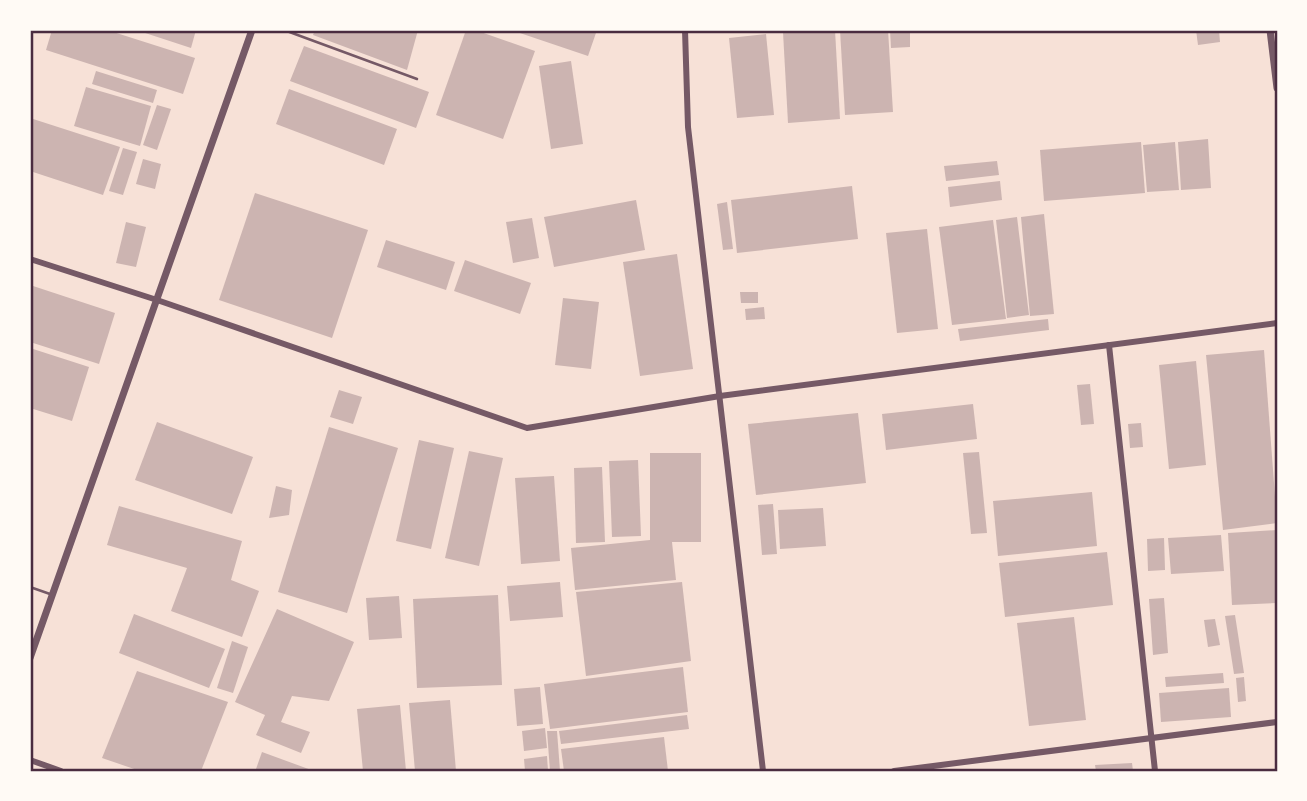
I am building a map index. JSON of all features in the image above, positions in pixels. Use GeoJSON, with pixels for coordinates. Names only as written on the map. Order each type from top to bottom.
{"type":"FeatureCollection","features":[{"type":"Feature","properties":{"kind":"street"},"geometry":{"type":"LineString","coordinates":[[30,658],[251,30]]}},
{"type":"Feature","properties":{"kind":"street"},"geometry":{"type":"LineString","coordinates":[[685,30],[688,127],[763,771]]}},
{"type":"Feature","properties":{"kind":"street"},"geometry":{"type":"LineString","coordinates":[[1270,30],[1277,88]]}},
{"type":"Feature","properties":{"kind":"street"},"geometry":{"type":"LineString","coordinates":[[30,259],[527,428],[720,396],[1277,323]]}},
{"type":"Feature","properties":{"kind":"street"},"geometry":{"type":"LineString","coordinates":[[1110,345],[1155,771]]}},
{"type":"Feature","properties":{"kind":"street"},"geometry":{"type":"LineString","coordinates":[[894,771],[1277,722]]}},
{"type":"Feature","properties":{"kind":"street"},"geometry":{"type":"LineString","coordinates":[[30,760],[61,771]]}},
{"type":"Feature","properties":{"kind":"lane"},"geometry":{"type":"LineString","coordinates":[[284,30],[417,79]]}},
{"type":"Feature","properties":{"kind":"lane"},"geometry":{"type":"LineString","coordinates":[[30,587],[52,594]]}},
{"type":"Feature","properties":{"kind":"building"},"geometry":{"type":"Polygon","coordinates":[[[52,30],[107,30],[195,58],[183,94],[46,50],[52,30]]]}},
{"type":"Feature","properties":{"kind":"building"},"geometry":{"type":"Polygon","coordinates":[[[136,30],[196,30],[191,48],[136,30]]]}},
{"type":"Feature","properties":{"kind":"building"},"geometry":{"type":"Polygon","coordinates":[[[315,30],[418,30],[407,70],[313,35],[315,30]]]}},
{"type":"Feature","properties":{"kind":"building"},"geometry":{"type":"Polygon","coordinates":[[[466,30],[475,30],[535,51],[503,139],[436,115],[466,30]]]}},
{"type":"Feature","properties":{"kind":"building"},"geometry":{"type":"Polygon","coordinates":[[[511,30],[597,30],[588,56],[511,30]]]}},
{"type":"Feature","properties":{"kind":"building"},"geometry":{"type":"Polygon","coordinates":[[[835,30],[840,119],[788,123],[783,32],[835,30]]]}},
{"type":"Feature","properties":{"kind":"building"},"geometry":{"type":"Polygon","coordinates":[[[840,30],[888,30],[893,112],[845,115],[840,30]]]}},
{"type":"Feature","properties":{"kind":"building"},"geometry":{"type":"Polygon","coordinates":[[[890,30],[910,30],[910,47],[891,48],[890,30]]]}},
{"type":"Feature","properties":{"kind":"building"},"geometry":{"type":"Polygon","coordinates":[[[1196,30],[1219,30],[1220,42],[1198,45],[1196,30]]]}},
{"type":"Feature","properties":{"kind":"building"},"geometry":{"type":"Polygon","coordinates":[[[766,34],[774,115],[737,118],[729,38],[766,34]]]}},
{"type":"Feature","properties":{"kind":"building"},"geometry":{"type":"Polygon","coordinates":[[[304,46],[429,92],[416,128],[290,81],[304,46]]]}},
{"type":"Feature","properties":{"kind":"building"},"geometry":{"type":"Polygon","coordinates":[[[571,61],[583,144],[551,149],[539,66],[571,61]]]}},
{"type":"Feature","properties":{"kind":"building"},"geometry":{"type":"Polygon","coordinates":[[[96,71],[157,90],[153,103],[92,84],[96,71]]]}},
{"type":"Feature","properties":{"kind":"building"},"geometry":{"type":"Polygon","coordinates":[[[86,87],[151,106],[140,146],[74,126],[86,87]]]}},
{"type":"Feature","properties":{"kind":"building"},"geometry":{"type":"Polygon","coordinates":[[[289,89],[397,129],[384,165],[276,124],[289,89]]]}},
{"type":"Feature","properties":{"kind":"building"},"geometry":{"type":"Polygon","coordinates":[[[157,105],[171,109],[157,150],[143,145],[157,105]]]}},
{"type":"Feature","properties":{"kind":"building"},"geometry":{"type":"Polygon","coordinates":[[[30,118],[120,147],[103,195],[30,171],[30,118]]]}},
{"type":"Feature","properties":{"kind":"building"},"geometry":{"type":"Polygon","coordinates":[[[1208,139],[1211,188],[1181,190],[1178,142],[1208,139]]]}},
{"type":"Feature","properties":{"kind":"building"},"geometry":{"type":"Polygon","coordinates":[[[1141,142],[1145,193],[1044,201],[1040,150],[1141,142]]]}},
{"type":"Feature","properties":{"kind":"building"},"geometry":{"type":"Polygon","coordinates":[[[1175,142],[1179,190],[1147,192],[1143,145],[1175,142]]]}},
{"type":"Feature","properties":{"kind":"building"},"geometry":{"type":"Polygon","coordinates":[[[123,148],[137,152],[123,195],[109,191],[123,148]]]}},
{"type":"Feature","properties":{"kind":"building"},"geometry":{"type":"Polygon","coordinates":[[[143,159],[161,164],[155,189],[136,184],[143,159]]]}},
{"type":"Feature","properties":{"kind":"building"},"geometry":{"type":"Polygon","coordinates":[[[997,161],[999,175],[946,181],[944,166],[997,161]]]}},
{"type":"Feature","properties":{"kind":"building"},"geometry":{"type":"Polygon","coordinates":[[[1000,181],[1002,200],[950,207],[948,187],[1000,181]]]}},
{"type":"Feature","properties":{"kind":"building"},"geometry":{"type":"Polygon","coordinates":[[[852,186],[858,239],[737,253],[731,200],[852,186]]]}},
{"type":"Feature","properties":{"kind":"building"},"geometry":{"type":"Polygon","coordinates":[[[255,193],[368,230],[332,338],[219,300],[255,193]]]}},
{"type":"Feature","properties":{"kind":"building"},"geometry":{"type":"Polygon","coordinates":[[[636,200],[645,250],[554,267],[544,217],[636,200]]]}},
{"type":"Feature","properties":{"kind":"building"},"geometry":{"type":"Polygon","coordinates":[[[727,202],[733,249],[723,250],[717,204],[727,202]]]}},
{"type":"Feature","properties":{"kind":"building"},"geometry":{"type":"Polygon","coordinates":[[[1044,214],[1054,314],[1030,316],[1021,217],[1044,214]]]}},
{"type":"Feature","properties":{"kind":"building"},"geometry":{"type":"Polygon","coordinates":[[[1017,217],[1029,315],[1007,318],[996,220],[1017,217]]]}},
{"type":"Feature","properties":{"kind":"building"},"geometry":{"type":"Polygon","coordinates":[[[532,218],[539,258],[513,263],[506,222],[532,218]]]}},
{"type":"Feature","properties":{"kind":"building"},"geometry":{"type":"Polygon","coordinates":[[[993,220],[1006,319],[952,325],[939,227],[993,220]]]}},
{"type":"Feature","properties":{"kind":"building"},"geometry":{"type":"Polygon","coordinates":[[[126,222],[146,227],[136,267],[116,263],[126,222]]]}},
{"type":"Feature","properties":{"kind":"building"},"geometry":{"type":"Polygon","coordinates":[[[927,229],[938,329],[897,333],[886,233],[927,229]]]}},
{"type":"Feature","properties":{"kind":"building"},"geometry":{"type":"Polygon","coordinates":[[[386,240],[455,262],[446,290],[377,267],[386,240]]]}},
{"type":"Feature","properties":{"kind":"building"},"geometry":{"type":"Polygon","coordinates":[[[677,254],[693,369],[640,376],[623,262],[677,254]]]}},
{"type":"Feature","properties":{"kind":"building"},"geometry":{"type":"Polygon","coordinates":[[[465,260],[531,283],[520,314],[454,291],[465,260]]]}},
{"type":"Feature","properties":{"kind":"building"},"geometry":{"type":"Polygon","coordinates":[[[30,285],[115,313],[99,364],[30,342],[30,285]]]}},
{"type":"Feature","properties":{"kind":"building"},"geometry":{"type":"Polygon","coordinates":[[[740,292],[758,292],[758,303],[741,303],[740,292]]]}},
{"type":"Feature","properties":{"kind":"building"},"geometry":{"type":"Polygon","coordinates":[[[563,298],[599,302],[591,369],[555,365],[563,298]]]}},
{"type":"Feature","properties":{"kind":"building"},"geometry":{"type":"Polygon","coordinates":[[[764,307],[765,319],[746,320],[745,309],[764,307]]]}},
{"type":"Feature","properties":{"kind":"building"},"geometry":{"type":"Polygon","coordinates":[[[1048,319],[1049,330],[960,341],[958,329],[1048,319]]]}},
{"type":"Feature","properties":{"kind":"building"},"geometry":{"type":"Polygon","coordinates":[[[30,348],[89,367],[72,421],[30,408],[30,348]]]}},
{"type":"Feature","properties":{"kind":"building"},"geometry":{"type":"Polygon","coordinates":[[[1264,350],[1277,523],[1223,530],[1206,355],[1264,350]]]}},
{"type":"Feature","properties":{"kind":"building"},"geometry":{"type":"Polygon","coordinates":[[[1196,361],[1206,465],[1169,469],[1159,365],[1196,361]]]}},
{"type":"Feature","properties":{"kind":"building"},"geometry":{"type":"Polygon","coordinates":[[[1090,384],[1094,424],[1081,425],[1077,385],[1090,384]]]}},
{"type":"Feature","properties":{"kind":"building"},"geometry":{"type":"Polygon","coordinates":[[[339,390],[362,397],[353,424],[330,417],[339,390]]]}},
{"type":"Feature","properties":{"kind":"building"},"geometry":{"type":"Polygon","coordinates":[[[973,404],[977,439],[886,450],[882,414],[973,404]]]}},
{"type":"Feature","properties":{"kind":"building"},"geometry":{"type":"Polygon","coordinates":[[[858,413],[866,483],[756,495],[748,424],[858,413]]]}},
{"type":"Feature","properties":{"kind":"building"},"geometry":{"type":"Polygon","coordinates":[[[157,422],[253,457],[232,514],[135,480],[157,422]]]}},
{"type":"Feature","properties":{"kind":"building"},"geometry":{"type":"Polygon","coordinates":[[[1141,423],[1143,447],[1130,448],[1128,424],[1141,423]]]}},
{"type":"Feature","properties":{"kind":"building"},"geometry":{"type":"Polygon","coordinates":[[[329,427],[398,448],[347,613],[278,592],[329,427]]]}},
{"type":"Feature","properties":{"kind":"building"},"geometry":{"type":"Polygon","coordinates":[[[419,440],[454,448],[431,549],[396,541],[419,440]]]}},
{"type":"Feature","properties":{"kind":"building"},"geometry":{"type":"Polygon","coordinates":[[[469,451],[503,458],[479,566],[445,558],[469,451]]]}},
{"type":"Feature","properties":{"kind":"building"},"geometry":{"type":"Polygon","coordinates":[[[979,452],[987,533],[971,534],[963,453],[979,452]]]}},
{"type":"Feature","properties":{"kind":"building"},"geometry":{"type":"Polygon","coordinates":[[[650,453],[701,453],[701,542],[672,542],[676,580],[575,590],[571,548],[650,540],[650,453]]]}},
{"type":"Feature","properties":{"kind":"building"},"geometry":{"type":"Polygon","coordinates":[[[638,460],[641,536],[612,537],[609,461],[638,460]]]}},
{"type":"Feature","properties":{"kind":"building"},"geometry":{"type":"Polygon","coordinates":[[[602,467],[605,542],[576,543],[574,468],[602,467]]]}},
{"type":"Feature","properties":{"kind":"building"},"geometry":{"type":"Polygon","coordinates":[[[554,476],[560,561],[521,564],[515,478],[554,476]]]}},
{"type":"Feature","properties":{"kind":"building"},"geometry":{"type":"Polygon","coordinates":[[[276,486],[292,490],[289,515],[269,518],[276,486]]]}},
{"type":"Feature","properties":{"kind":"building"},"geometry":{"type":"Polygon","coordinates":[[[1092,492],[1097,546],[998,556],[993,501],[1092,492]]]}},
{"type":"Feature","properties":{"kind":"building"},"geometry":{"type":"Polygon","coordinates":[[[773,504],[777,554],[762,555],[758,505],[773,504]]]}},
{"type":"Feature","properties":{"kind":"building"},"geometry":{"type":"Polygon","coordinates":[[[119,506],[242,541],[231,580],[259,591],[242,637],[171,611],[187,568],[107,545],[119,506]]]}},
{"type":"Feature","properties":{"kind":"building"},"geometry":{"type":"Polygon","coordinates":[[[823,508],[826,546],[780,549],[778,510],[823,508]]]}},
{"type":"Feature","properties":{"kind":"building"},"geometry":{"type":"Polygon","coordinates":[[[1277,530],[1277,603],[1232,605],[1228,533],[1277,530]]]}},
{"type":"Feature","properties":{"kind":"building"},"geometry":{"type":"Polygon","coordinates":[[[1221,535],[1224,571],[1171,574],[1168,538],[1221,535]]]}},
{"type":"Feature","properties":{"kind":"building"},"geometry":{"type":"Polygon","coordinates":[[[1164,538],[1165,570],[1148,571],[1147,539],[1164,538]]]}},
{"type":"Feature","properties":{"kind":"building"},"geometry":{"type":"Polygon","coordinates":[[[1107,552],[1113,605],[1005,617],[999,563],[1107,552]]]}},
{"type":"Feature","properties":{"kind":"building"},"geometry":{"type":"Polygon","coordinates":[[[560,582],[563,617],[510,621],[507,586],[560,582]]]}},
{"type":"Feature","properties":{"kind":"building"},"geometry":{"type":"Polygon","coordinates":[[[682,582],[691,661],[586,676],[576,592],[682,582]]]}},
{"type":"Feature","properties":{"kind":"building"},"geometry":{"type":"Polygon","coordinates":[[[498,595],[502,685],[417,688],[413,599],[498,595]]]}},
{"type":"Feature","properties":{"kind":"building"},"geometry":{"type":"Polygon","coordinates":[[[399,596],[402,638],[369,640],[366,598],[399,596]]]}},
{"type":"Feature","properties":{"kind":"building"},"geometry":{"type":"Polygon","coordinates":[[[1164,598],[1168,653],[1153,655],[1149,599],[1164,598]]]}},
{"type":"Feature","properties":{"kind":"building"},"geometry":{"type":"Polygon","coordinates":[[[277,609],[354,642],[329,701],[292,696],[281,722],[310,732],[301,753],[256,735],[265,715],[235,702],[277,609]]]}},
{"type":"Feature","properties":{"kind":"building"},"geometry":{"type":"Polygon","coordinates":[[[134,614],[225,649],[209,688],[119,653],[134,614]]]}},
{"type":"Feature","properties":{"kind":"building"},"geometry":{"type":"Polygon","coordinates":[[[1235,615],[1244,673],[1234,674],[1225,616],[1235,615]]]}},
{"type":"Feature","properties":{"kind":"building"},"geometry":{"type":"Polygon","coordinates":[[[1074,617],[1086,720],[1029,726],[1017,623],[1074,617]]]}},
{"type":"Feature","properties":{"kind":"building"},"geometry":{"type":"Polygon","coordinates":[[[1215,619],[1220,645],[1208,647],[1204,620],[1215,619]]]}},
{"type":"Feature","properties":{"kind":"building"},"geometry":{"type":"Polygon","coordinates":[[[232,641],[248,647],[233,693],[217,688],[232,641]]]}},
{"type":"Feature","properties":{"kind":"building"},"geometry":{"type":"Polygon","coordinates":[[[683,667],[688,712],[550,729],[544,684],[683,667]]]}},
{"type":"Feature","properties":{"kind":"building"},"geometry":{"type":"Polygon","coordinates":[[[137,671],[228,702],[201,771],[140,771],[102,758],[137,671]]]}},
{"type":"Feature","properties":{"kind":"building"},"geometry":{"type":"Polygon","coordinates":[[[1223,673],[1224,683],[1166,687],[1165,677],[1223,673]]]}},
{"type":"Feature","properties":{"kind":"building"},"geometry":{"type":"Polygon","coordinates":[[[1244,677],[1246,701],[1238,702],[1236,678],[1244,677]]]}},
{"type":"Feature","properties":{"kind":"building"},"geometry":{"type":"Polygon","coordinates":[[[540,687],[543,724],[517,726],[514,689],[540,687]]]}},
{"type":"Feature","properties":{"kind":"building"},"geometry":{"type":"Polygon","coordinates":[[[1229,688],[1231,717],[1161,722],[1159,693],[1229,688]]]}},
{"type":"Feature","properties":{"kind":"building"},"geometry":{"type":"Polygon","coordinates":[[[450,700],[456,771],[415,771],[409,703],[450,700]]]}},
{"type":"Feature","properties":{"kind":"building"},"geometry":{"type":"Polygon","coordinates":[[[400,705],[406,771],[363,771],[357,709],[400,705]]]}},
{"type":"Feature","properties":{"kind":"building"},"geometry":{"type":"Polygon","coordinates":[[[687,715],[689,729],[561,744],[559,731],[687,715]]]}},
{"type":"Feature","properties":{"kind":"building"},"geometry":{"type":"Polygon","coordinates":[[[545,728],[547,748],[524,751],[522,731],[545,728]]]}},
{"type":"Feature","properties":{"kind":"building"},"geometry":{"type":"Polygon","coordinates":[[[547,731],[557,731],[560,771],[550,771],[547,731]]]}},
{"type":"Feature","properties":{"kind":"building"},"geometry":{"type":"Polygon","coordinates":[[[664,737],[668,771],[564,771],[561,749],[664,737]]]}},
{"type":"Feature","properties":{"kind":"building"},"geometry":{"type":"Polygon","coordinates":[[[262,752],[314,771],[256,769],[262,752]]]}},
{"type":"Feature","properties":{"kind":"building"},"geometry":{"type":"Polygon","coordinates":[[[547,756],[548,771],[525,771],[524,759],[547,756]]]}},
{"type":"Feature","properties":{"kind":"building"},"geometry":{"type":"Polygon","coordinates":[[[1132,763],[1133,771],[1096,771],[1095,765],[1132,763]]]}}]}
